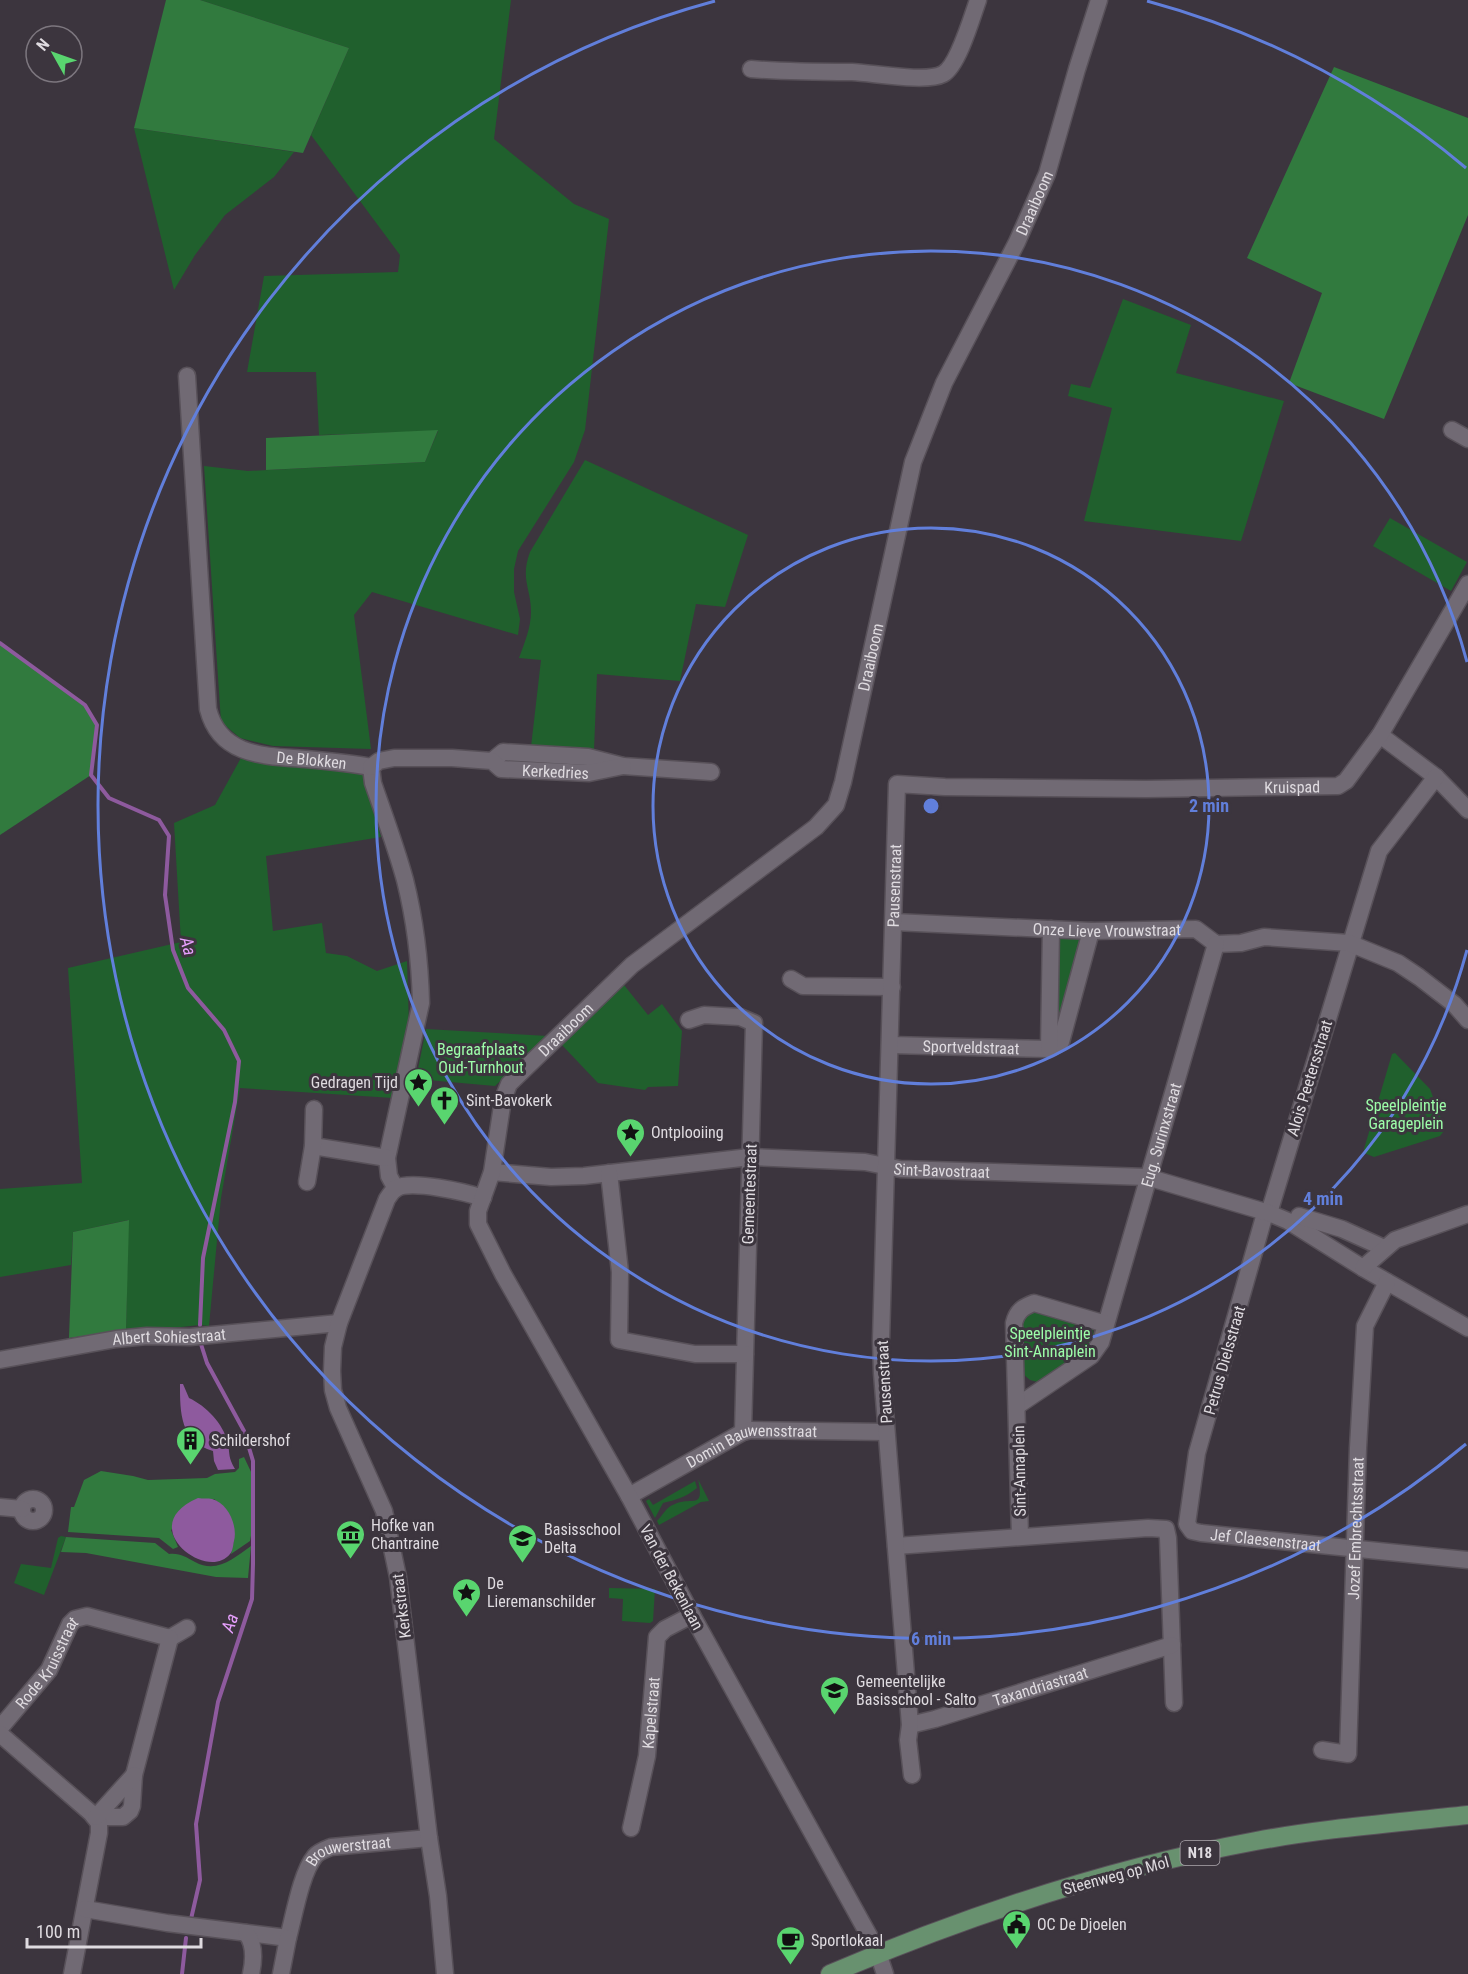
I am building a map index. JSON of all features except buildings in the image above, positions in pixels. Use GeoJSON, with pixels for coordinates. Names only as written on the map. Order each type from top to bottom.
{"type":"FeatureCollection","features":[{"type":"Feature","properties":{"kind":"main road","name":"Steenweg op Mol"},"geometry":{"type":"LineString","coordinates":[[878,1953],[1063,1889],[1196,1854],[1295,1834],[1468,1815]]}},
{"type":"Feature","properties":{"kind":"main road","name":"N18"},"geometry":{"type":"LineString","coordinates":[[830,1974],[878,1953]]}},
{"type":"Feature","properties":{"kind":"street"},"geometry":{"type":"LineString","coordinates":[[751,69],[800,73],[854,72],[931,78],[945,73],[954,62],[978,0]]}},
{"type":"Feature","properties":{"kind":"street","name":"Draaiboom"},"geometry":{"type":"LineString","coordinates":[[483,1198],[492,1172],[503,1099],[509,1084],[632,965],[816,827],[836,806],[913,462],[944,383],[1017,242],[1047,174],[1099,0]]}},
{"type":"Feature","properties":{"kind":"street","name":"De Blokken"},"geometry":{"type":"LineString","coordinates":[[188,376],[208,709],[212,724],[236,747],[256,754],[371,767],[405,880],[416,933],[421,1003],[387,1158]]}},
{"type":"Feature","properties":{"kind":"street"},"geometry":{"type":"LineString","coordinates":[[1452,430],[1468,439]]}},
{"type":"Feature","properties":{"kind":"street","name":"Kruispad"},"geometry":{"type":"LineString","coordinates":[[897,784],[945,787],[1135,789],[1338,786],[1346,781],[1380,735],[1468,584]]}},
{"type":"Feature","properties":{"kind":"street"},"geometry":{"type":"LineString","coordinates":[[1380,735],[1436,777],[1468,810]]}},
{"type":"Feature","properties":{"kind":"street","name":"Kerkedries"},"geometry":{"type":"LineString","coordinates":[[371,767],[379,760],[394,758],[452,758],[492,761],[501,769],[589,773],[623,766],[711,772]]}},
{"type":"Feature","properties":{"kind":"street","name":"Alois Peetersstraat"},"geometry":{"type":"LineString","coordinates":[[1269,1213],[1379,851],[1436,777]]}},
{"type":"Feature","properties":{"kind":"street","name":"Pausenstraat"},"geometry":{"type":"LineString","coordinates":[[897,784],[882,1340],[886,1432],[897,1546],[912,1776]]}},
{"type":"Feature","properties":{"kind":"street","name":"Onze Lieve Vrouwstraat"},"geometry":{"type":"LineString","coordinates":[[894,922],[1090,931],[1196,929],[1216,944]]}},
{"type":"Feature","properties":{"kind":"street"},"geometry":{"type":"LineString","coordinates":[[1049,1049],[1051,929]]}},
{"type":"Feature","properties":{"kind":"street"},"geometry":{"type":"LineString","coordinates":[[1049,1049],[1061,1042],[1090,931]]}},
{"type":"Feature","properties":{"kind":"street"},"geometry":{"type":"LineString","coordinates":[[1216,944],[1241,943],[1264,937],[1349,944],[1398,963],[1454,1004],[1468,1020]]}},
{"type":"Feature","properties":{"kind":"street","name":"Eug. Surinxstraat"},"geometry":{"type":"LineString","coordinates":[[1106,1324],[1216,944]]}},
{"type":"Feature","properties":{"kind":"street"},"geometry":{"type":"LineString","coordinates":[[791,979],[802,986],[892,987]]}},
{"type":"Feature","properties":{"kind":"street","name":"Gemeentestraat"},"geometry":{"type":"LineString","coordinates":[[690,1020],[704,1015],[740,1017],[754,1023],[743,1432]]}},
{"type":"Feature","properties":{"kind":"street","name":"Sportveldstraat"},"geometry":{"type":"LineString","coordinates":[[891,1045],[1049,1049]]}},
{"type":"Feature","properties":{"kind":"street"},"geometry":{"type":"LineString","coordinates":[[307,1182],[313,1146],[314,1109]]}},
{"type":"Feature","properties":{"kind":"street"},"geometry":{"type":"LineString","coordinates":[[313,1146],[387,1158],[389,1176],[396,1188],[409,1186],[460,1190],[483,1198]]}},
{"type":"Feature","properties":{"kind":"street","name":"Sint-Bavostraat"},"geometry":{"type":"LineString","coordinates":[[492,1172],[551,1177],[609,1173],[750,1157],[886,1165],[900,1169],[1147,1178],[1269,1213],[1288,1221],[1363,1268],[1468,1328]]}},
{"type":"Feature","properties":{"kind":"street"},"geometry":{"type":"LineString","coordinates":[[609,1173],[620,1272],[619,1340],[695,1354],[745,1354]]}},
{"type":"Feature","properties":{"kind":"street","name":"Kerkstraat"},"geometry":{"type":"LineString","coordinates":[[396,1188],[387,1199],[339,1323],[333,1347],[333,1390],[384,1511],[398,1577],[438,1896],[445,1974]]}},
{"type":"Feature","properties":{"kind":"street","name":"Van der Bekenlaan"},"geometry":{"type":"LineString","coordinates":[[483,1198],[478,1211],[478,1224],[503,1274],[629,1497],[878,1953],[885,1974]]}},
{"type":"Feature","properties":{"kind":"street","name":"Petrus Dielsstraat"},"geometry":{"type":"LineString","coordinates":[[1189,1511],[1197,1453],[1264,1217],[1269,1213]]}},
{"type":"Feature","properties":{"kind":"street"},"geometry":{"type":"LineString","coordinates":[[1363,1268],[1384,1248],[1401,1237],[1468,1214]]}},
{"type":"Feature","properties":{"kind":"street"},"geometry":{"type":"LineString","coordinates":[[1299,1216],[1342,1229],[1384,1248]]}},
{"type":"Feature","properties":{"kind":"street","name":"Jozef Embrechtsstraat"},"geometry":{"type":"LineString","coordinates":[[1322,1750],[1348,1754],[1358,1448],[1365,1326],[1387,1282]]}},
{"type":"Feature","properties":{"kind":"street","name":"Sint-Annaplein"},"geometry":{"type":"LineString","coordinates":[[1017,1406],[1091,1356],[1101,1342],[1106,1324],[1034,1303],[1023,1307],[1016,1314],[1014,1323],[1020,1536]]}},
{"type":"Feature","properties":{"kind":"street","name":"Albert Sohiestraat"},"geometry":{"type":"LineString","coordinates":[[0,1360],[116,1339],[147,1336],[190,1337],[339,1323]]}},
{"type":"Feature","properties":{"kind":"street","name":"Domin Bauwensstraat"},"geometry":{"type":"LineString","coordinates":[[629,1497],[743,1432],[759,1430],[886,1432]]}},
{"type":"Feature","properties":{"kind":"street"},"geometry":{"type":"LineString","coordinates":[[0,1507],[22,1509]]}},
{"type":"Feature","properties":{"kind":"street","name":"Jef Claesenstraat"},"geometry":{"type":"LineString","coordinates":[[1189,1511],[1187,1524],[1192,1531],[1468,1560]]}},
{"type":"Feature","properties":{"kind":"street"},"geometry":{"type":"LineString","coordinates":[[897,1546],[1020,1536],[1148,1528],[1166,1529],[1174,1703]]}},
{"type":"Feature","properties":{"kind":"street","name":"Kapelstraat"},"geometry":{"type":"LineString","coordinates":[[631,1828],[647,1756],[657,1637],[665,1629],[692,1615]]}},
{"type":"Feature","properties":{"kind":"street","name":"Rode Kruisstraat"},"geometry":{"type":"LineString","coordinates":[[0,1728],[49,1670],[66,1629],[75,1619],[87,1616],[170,1638]]}},
{"type":"Feature","properties":{"kind":"street"},"geometry":{"type":"LineString","coordinates":[[96,1817],[126,1815],[132,1806],[134,1775],[170,1638],[187,1628]]}},
{"type":"Feature","properties":{"kind":"street","name":"Taxandriastraat"},"geometry":{"type":"LineString","coordinates":[[910,1725],[1172,1645]]}},
{"type":"Feature","properties":{"kind":"street"},"geometry":{"type":"LineString","coordinates":[[0,1734],[96,1817],[100,1826],[72,1974]]}},
{"type":"Feature","properties":{"kind":"street","name":"Brouwerstraat"},"geometry":{"type":"LineString","coordinates":[[281,1974],[303,1881],[315,1856],[331,1847],[429,1838]]}},
{"type":"Feature","properties":{"kind":"street"},"geometry":{"type":"LineString","coordinates":[[85,1909],[167,1923],[288,1938]]}},
{"type":"Feature","properties":{"kind":"street"},"geometry":{"type":"LineString","coordinates":[[246,1933],[251,1939],[254,1960],[251,1974]]}},
{"type":"Feature","properties":{"kind":"green space"},"geometry":{"type":"Polygon","coordinates":[[[166,0],[200,0],[349,48],[303,153],[134,128],[166,0]]]}},
{"type":"Feature","properties":{"kind":"green space"},"geometry":{"type":"Polygon","coordinates":[[[200,0],[511,0],[494,139],[574,204],[609,219],[585,430],[574,462],[518,551],[514,569],[514,592],[520,619],[518,635],[372,592],[354,615],[371,749],[273,746],[240,738],[221,722],[204,466],[248,471],[425,462],[438,431],[319,435],[316,372],[247,372],[264,276],[398,272],[400,255],[311,135],[349,48],[200,0]]]}},
{"type":"Feature","properties":{"kind":"green space"},"geometry":{"type":"Polygon","coordinates":[[[1334,67],[1468,118],[1468,215],[1384,419],[1289,383],[1322,293],[1247,258],[1334,67]]]}},
{"type":"Feature","properties":{"kind":"green space"},"geometry":{"type":"Polygon","coordinates":[[[134,128],[294,152],[274,177],[225,215],[195,255],[174,290],[134,128]]]}},
{"type":"Feature","properties":{"kind":"green space"},"geometry":{"type":"Polygon","coordinates":[[[1123,299],[1191,325],[1176,373],[1284,401],[1241,541],[1084,521],[1112,408],[1068,396],[1071,384],[1090,388],[1123,299]]]}},
{"type":"Feature","properties":{"kind":"green space"},"geometry":{"type":"Polygon","coordinates":[[[438,430],[425,462],[266,470],[266,438],[438,430]]]}},
{"type":"Feature","properties":{"kind":"green space"},"geometry":{"type":"Polygon","coordinates":[[[585,460],[748,535],[725,607],[696,604],[680,681],[597,674],[594,750],[531,747],[541,660],[519,658],[531,618],[526,577],[527,561],[530,552],[585,460]]]}},
{"type":"Feature","properties":{"kind":"green space"},"geometry":{"type":"Polygon","coordinates":[[[1390,518],[1467,562],[1451,591],[1373,546],[1390,518]]]}},
{"type":"Feature","properties":{"kind":"green space"},"geometry":{"type":"Polygon","coordinates":[[[0,643],[85,705],[97,725],[91,775],[0,835],[0,643]]]}},
{"type":"Feature","properties":{"kind":"green space"},"geometry":{"type":"Polygon","coordinates":[[[242,756],[357,771],[364,776],[381,837],[266,856],[273,931],[322,923],[326,953],[347,956],[377,971],[407,961],[409,1027],[393,1098],[240,1088],[221,1198],[209,1326],[126,1333],[128,1220],[73,1232],[71,1265],[0,1277],[0,1189],[82,1183],[68,968],[181,942],[174,823],[215,805],[242,756]]]}},
{"type":"Feature","properties":{"kind":"green space"},"geometry":{"type":"Polygon","coordinates":[[[1060,937],[1078,937],[1081,940],[1058,1035],[1057,940],[1060,937]]]}},
{"type":"Feature","properties":{"kind":"green space"},"geometry":{"type":"Polygon","coordinates":[[[624,985],[648,1015],[662,1004],[682,1031],[678,1086],[648,1087],[645,1090],[598,1083],[561,1044],[624,985]]]}},
{"type":"Feature","properties":{"kind":"green space","name":"Begraafplaats Oud-Turnhout"},"geometry":{"type":"Polygon","coordinates":[[[426,1029],[548,1036],[495,1086],[416,1079],[426,1029]]]}},
{"type":"Feature","properties":{"kind":"green space","name":"Speelpleintje Garageplein"},"geometry":{"type":"Polygon","coordinates":[[[1395,1053],[1430,1089],[1444,1131],[1440,1136],[1374,1157],[1364,1153],[1364,1149],[1392,1054],[1395,1053]]]}},
{"type":"Feature","properties":{"kind":"green space"},"geometry":{"type":"Polygon","coordinates":[[[129,1220],[126,1330],[69,1338],[73,1232],[129,1220]]]}},
{"type":"Feature","properties":{"kind":"green space","name":"Speelpleintje Sint-Annaplein"},"geometry":{"type":"Polygon","coordinates":[[[1033,1309],[1092,1328],[1094,1334],[1090,1348],[1041,1383],[1030,1380],[1022,1373],[1019,1324],[1023,1316],[1033,1309]]]}},
{"type":"Feature","properties":{"kind":"green space"},"geometry":{"type":"Polygon","coordinates":[[[244,1457],[252,1474],[252,1530],[250,1541],[231,1554],[234,1538],[233,1524],[226,1511],[214,1499],[171,1530],[178,1547],[173,1549],[159,1538],[68,1532],[71,1507],[74,1507],[84,1480],[101,1471],[148,1480],[207,1478],[215,1474],[235,1472],[239,1468],[239,1459],[244,1457]]]}},
{"type":"Feature","properties":{"kind":"green space"},"geometry":{"type":"Polygon","coordinates":[[[698,1479],[709,1501],[701,1502],[659,1525],[657,1521],[669,1507],[698,1499],[700,1489],[698,1479]]]}},
{"type":"Feature","properties":{"kind":"green space"},"geometry":{"type":"Polygon","coordinates":[[[695,1481],[697,1488],[681,1498],[663,1503],[655,1518],[646,1501],[649,1499],[653,1505],[695,1481]]]}},
{"type":"Feature","properties":{"kind":"green space"},"geometry":{"type":"Polygon","coordinates":[[[66,1537],[44,1595],[14,1583],[21,1564],[51,1568],[58,1538],[66,1537]]]}},
{"type":"Feature","properties":{"kind":"green space"},"geometry":{"type":"Polygon","coordinates":[[[66,1537],[155,1543],[169,1554],[180,1555],[211,1566],[225,1563],[251,1546],[248,1578],[216,1577],[86,1553],[61,1552],[66,1537]]]}},
{"type":"Feature","properties":{"kind":"green space"},"geometry":{"type":"Polygon","coordinates":[[[609,1588],[655,1589],[653,1621],[650,1623],[622,1621],[623,1599],[609,1598],[609,1588]]]}},
{"type":"Feature","properties":{"kind":"shaded area"},"geometry":{"type":"Polygon","coordinates":[[[180,1384],[183,1384],[189,1398],[207,1410],[218,1422],[226,1436],[230,1459],[235,1469],[218,1470],[213,1451],[202,1446],[188,1433],[182,1415],[180,1384]]]}},
{"type":"Feature","properties":{"kind":"shaded area"},"geometry":{"type":"Polygon","coordinates":[[[198,1498],[218,1501],[227,1510],[233,1522],[235,1535],[232,1551],[219,1561],[206,1561],[193,1556],[181,1547],[173,1536],[172,1523],[180,1510],[198,1498]]]}},
{"type":"Feature","properties":{"kind":"waterway","name":"Aa"},"geometry":{"type":"LineString","coordinates":[[0,643],[85,705],[97,725],[91,775],[109,798],[159,820],[169,836],[165,895],[173,950],[188,988],[224,1030],[239,1061],[235,1102],[203,1258],[200,1325]]}},
{"type":"Feature","properties":{"kind":"waterway","name":"Aa"},"geometry":{"type":"LineString","coordinates":[[191,1919],[200,1880],[196,1824],[218,1702],[252,1599],[253,1564],[253,1461],[244,1431],[207,1363],[200,1341]]}},
{"type":"Feature","properties":{"kind":"waterway","name":"Aa"},"geometry":{"type":"LineString","coordinates":[[182,1974],[186,1938]]}},
{"type":"Feature","properties":{"kind":"place","name":"Gedragen Tijd"},"geometry":{"type":"Point","coordinates":[419,1108]}},
{"type":"Feature","properties":{"kind":"place","name":"Sint-Bavokerk"},"geometry":{"type":"Point","coordinates":[445,1126]}},
{"type":"Feature","properties":{"kind":"place","name":"Ontplooiing"},"geometry":{"type":"Point","coordinates":[630,1158]}},
{"type":"Feature","properties":{"kind":"place","name":"Schildershof"},"geometry":{"type":"Point","coordinates":[190,1466]}},
{"type":"Feature","properties":{"kind":"place","name":"Hofke van Chantraine"},"geometry":{"type":"Point","coordinates":[350,1560]}},
{"type":"Feature","properties":{"kind":"place","name":"Basisschool Delta"},"geometry":{"type":"Point","coordinates":[523,1564]}},
{"type":"Feature","properties":{"kind":"place","name":"De Lieremanschilder"},"geometry":{"type":"Point","coordinates":[466,1618]}},
{"type":"Feature","properties":{"kind":"place","name":"Gemeentelijke Basisschool - Salto"},"geometry":{"type":"Point","coordinates":[835,1716]}},
{"type":"Feature","properties":{"kind":"place","name":"OC De Djoelen"},"geometry":{"type":"Point","coordinates":[1016,1950]}},
{"type":"Feature","properties":{"kind":"place","name":"Sportlokaal"},"geometry":{"type":"Point","coordinates":[790,1966]}}]}
